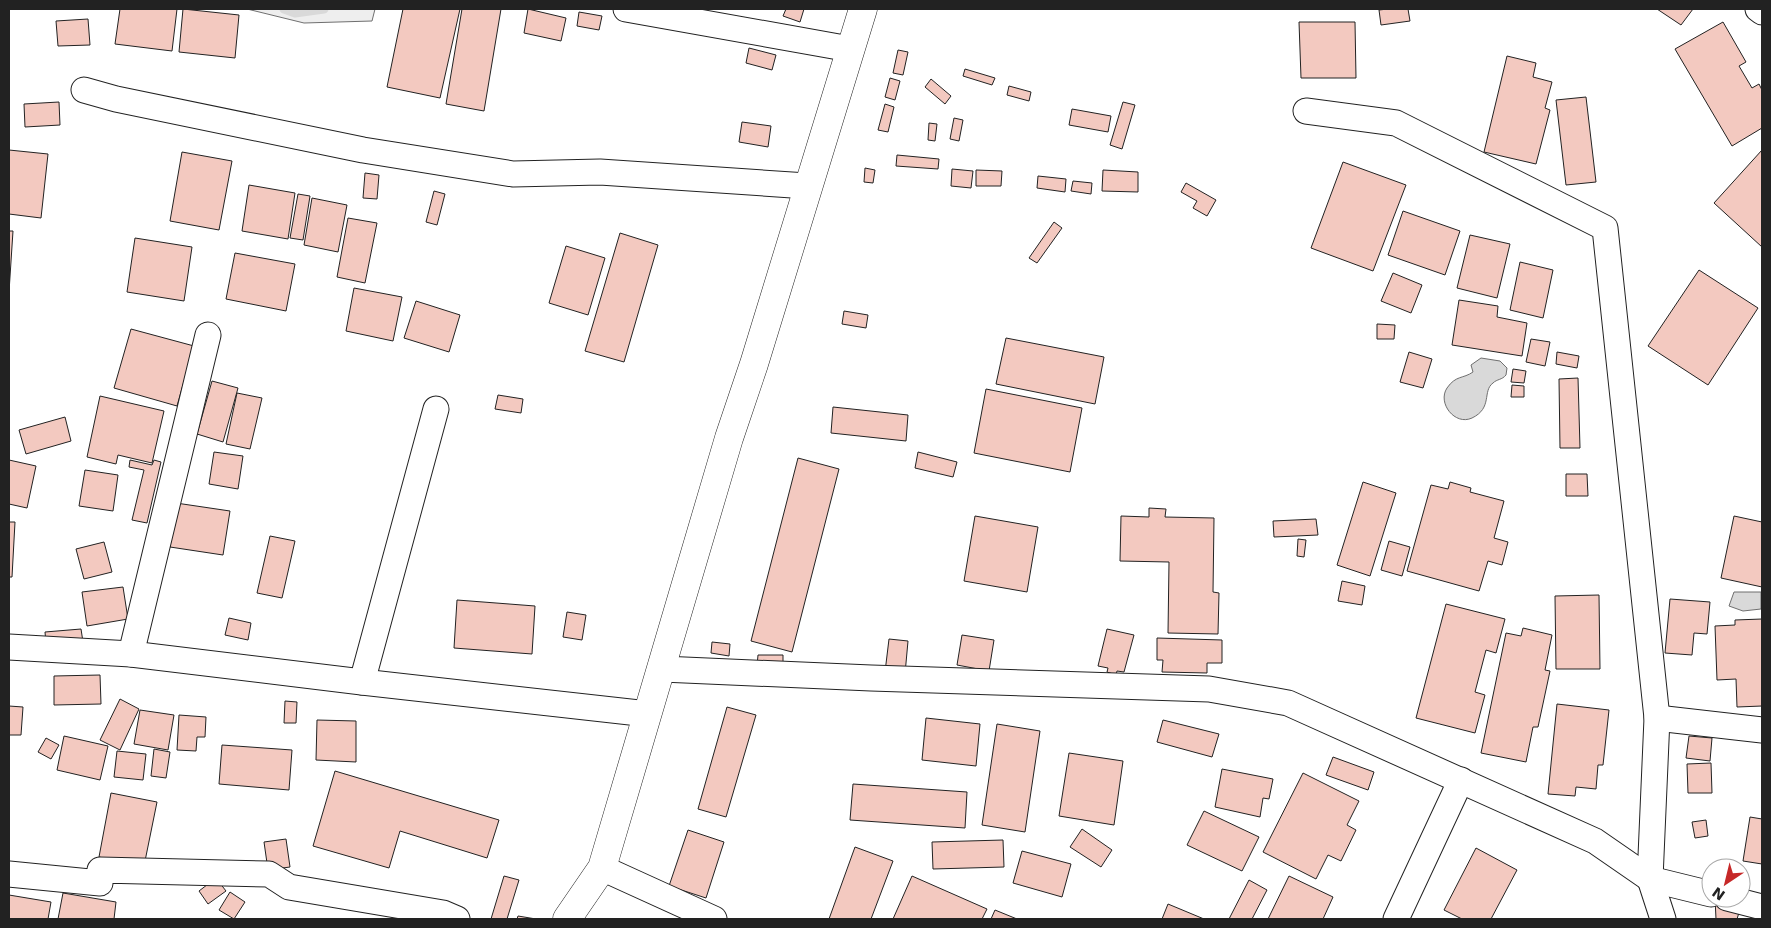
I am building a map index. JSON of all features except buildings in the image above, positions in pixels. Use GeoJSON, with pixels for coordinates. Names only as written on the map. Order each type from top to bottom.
{"type":"FeatureCollection","features":[{"type":"Feature","properties":{"kind":"street"},"geometry":{"type":"LineString","coordinates":[[626,9],[850,49]]}},
{"type":"Feature","properties":{"kind":"street"},"geometry":{"type":"LineString","coordinates":[[567,919],[602,868],[729,438],[754,364],[807,186],[863,9]]}},
{"type":"Feature","properties":{"kind":"street"},"geometry":{"type":"LineString","coordinates":[[1758,9],[1762,12]]}},
{"type":"Feature","properties":{"kind":"street"},"geometry":{"type":"LineString","coordinates":[[84,90],[116,99],[363,150],[513,174],[600,172],[807,186]]}},
{"type":"Feature","properties":{"kind":"street"},"geometry":{"type":"LineString","coordinates":[[1306,111],[1396,123],[1606,228],[1657,718],[1650,879],[1663,919]]}},
{"type":"Feature","properties":{"kind":"street"},"geometry":{"type":"LineString","coordinates":[[131,654],[208,335]]}},
{"type":"Feature","properties":{"kind":"street"},"geometry":{"type":"LineString","coordinates":[[362,682],[436,409]]}},
{"type":"Feature","properties":{"kind":"street"},"geometry":{"type":"LineString","coordinates":[[9,647],[131,654],[648,714]]}},
{"type":"Feature","properties":{"kind":"street"},"geometry":{"type":"LineString","coordinates":[[662,669],[1209,689],[1288,703],[1595,841],[1650,879],[1701,892]]}},
{"type":"Feature","properties":{"kind":"street"},"geometry":{"type":"LineString","coordinates":[[1657,718],[1762,730]]}},
{"type":"Feature","properties":{"kind":"street"},"geometry":{"type":"LineString","coordinates":[[1396,919],[1461,780]]}},
{"type":"Feature","properties":{"kind":"street"},"geometry":{"type":"LineString","coordinates":[[602,868],[714,919]]}},
{"type":"Feature","properties":{"kind":"street"},"geometry":{"type":"LineString","coordinates":[[9,874],[100,883],[100,870],[269,874],[289,888],[443,914],[457,919]]}},
{"type":"Feature","properties":{"kind":"shaded area"},"geometry":{"type":"Polygon","coordinates":[[[247,9],[375,9],[372,21],[304,23],[247,9]]]}},
{"type":"Feature","properties":{"kind":"shaded area"},"geometry":{"type":"Polygon","coordinates":[[[1481,358],[1500,361],[1507,368],[1506,375],[1490,386],[1485,405],[1478,414],[1466,420],[1460,419],[1449,412],[1446,406],[1444,400],[1447,388],[1453,381],[1473,372],[1471,365],[1481,358]]]}},
{"type":"Feature","properties":{"kind":"shaded area"},"geometry":{"type":"Polygon","coordinates":[[[1734,592],[1761,592],[1761,609],[1743,611],[1729,606],[1734,592]]]}},
{"type":"Feature","properties":{"kind":"waterway"},"geometry":{"type":"LineString","coordinates":[[284,9],[295,13],[324,9]]}}]}
